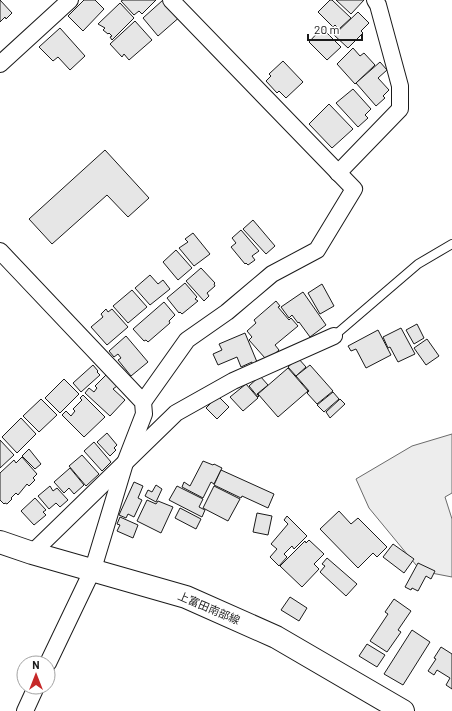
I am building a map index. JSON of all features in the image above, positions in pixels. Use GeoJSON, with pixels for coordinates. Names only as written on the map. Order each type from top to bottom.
{"type":"FeatureCollection","features":[{"type":"Feature","properties":{"kind":"main road","name":"上富田南部線"},"geometry":{"type":"LineString","coordinates":[[0,542],[32,553],[93,569],[186,597],[276,637],[403,711]]}},
{"type":"Feature","properties":{"kind":"street"},"geometry":{"type":"LineString","coordinates":[[0,64],[70,0]]}},
{"type":"Feature","properties":{"kind":"street"},"geometry":{"type":"LineString","coordinates":[[143,402],[187,340],[227,312],[272,274],[317,250],[354,189],[171,0]]}},
{"type":"Feature","properties":{"kind":"street"},"geometry":{"type":"LineString","coordinates":[[338,172],[400,109],[400,86],[378,5],[375,0]]}},
{"type":"Feature","properties":{"kind":"street"},"geometry":{"type":"LineString","coordinates":[[0,251],[143,402],[144,414],[125,462],[93,569],[52,655]]}},
{"type":"Feature","properties":{"kind":"street"},"geometry":{"type":"LineString","coordinates":[[32,553],[176,413],[233,381],[334,336]]}},
{"type":"Feature","properties":{"kind":"street"},"geometry":{"type":"LineString","coordinates":[[25,711],[32,695]]}},
{"type":"Feature","properties":{"kind":"lane"},"geometry":{"type":"LineString","coordinates":[[334,336],[418,264],[452,244]]}},
{"type":"Feature","properties":{"kind":"shaded area"},"geometry":{"type":"Polygon","coordinates":[[[452,434],[452,493],[445,497],[452,519],[452,577],[421,571],[369,508],[356,479],[412,446],[452,434]]]}},
{"type":"Feature","properties":{"kind":"building"},"geometry":{"type":"Polygon","coordinates":[[[0,0],[12,13],[0,22],[0,0]]]}},
{"type":"Feature","properties":{"kind":"building"},"geometry":{"type":"Polygon","coordinates":[[[84,0],[95,0],[104,9],[83,31],[68,16],[84,0]]]}},
{"type":"Feature","properties":{"kind":"building"},"geometry":{"type":"Polygon","coordinates":[[[156,0],[142,14],[139,11],[134,15],[121,1],[156,0]]]}},
{"type":"Feature","properties":{"kind":"building"},"geometry":{"type":"Polygon","coordinates":[[[163,0],[169,0],[182,15],[158,36],[143,18],[163,0]]]}},
{"type":"Feature","properties":{"kind":"building"},"geometry":{"type":"Polygon","coordinates":[[[330,0],[332,0],[351,18],[339,29],[335,25],[333,27],[318,12],[330,0]]]}},
{"type":"Feature","properties":{"kind":"building"},"geometry":{"type":"Polygon","coordinates":[[[336,0],[364,0],[351,14],[336,0]]]}},
{"type":"Feature","properties":{"kind":"building"},"geometry":{"type":"Polygon","coordinates":[[[120,3],[134,18],[112,40],[110,37],[112,36],[103,30],[105,28],[98,24],[120,3]]]}},
{"type":"Feature","properties":{"kind":"building"},"geometry":{"type":"Polygon","coordinates":[[[358,12],[369,23],[361,31],[363,33],[348,48],[334,35],[358,12]]]}},
{"type":"Feature","properties":{"kind":"building"},"geometry":{"type":"Polygon","coordinates":[[[135,21],[152,40],[129,60],[124,54],[122,57],[110,44],[135,21]]]}},
{"type":"Feature","properties":{"kind":"building"},"geometry":{"type":"Polygon","coordinates":[[[60,28],[85,56],[70,70],[58,57],[53,61],[39,47],[60,28]]]}},
{"type":"Feature","properties":{"kind":"building"},"geometry":{"type":"Polygon","coordinates":[[[322,28],[341,47],[327,60],[309,42],[322,28]]]}},
{"type":"Feature","properties":{"kind":"building"},"geometry":{"type":"Polygon","coordinates":[[[353,48],[360,56],[364,53],[375,65],[355,84],[337,64],[353,48]]]}},
{"type":"Feature","properties":{"kind":"building"},"geometry":{"type":"Polygon","coordinates":[[[283,61],[303,82],[286,98],[279,91],[277,93],[266,81],[271,76],[269,74],[283,61]]]}},
{"type":"Feature","properties":{"kind":"building"},"geometry":{"type":"Polygon","coordinates":[[[380,62],[387,70],[378,78],[389,90],[383,96],[385,98],[376,106],[356,83],[380,62]]]}},
{"type":"Feature","properties":{"kind":"building"},"geometry":{"type":"Polygon","coordinates":[[[353,89],[371,109],[365,115],[368,118],[358,127],[336,103],[353,89]]]}},
{"type":"Feature","properties":{"kind":"building"},"geometry":{"type":"Polygon","coordinates":[[[329,104],[353,129],[332,148],[309,124],[329,104]]]}},
{"type":"Feature","properties":{"kind":"building"},"geometry":{"type":"Polygon","coordinates":[[[105,150],[149,198],[128,217],[107,195],[52,244],[29,219],[105,150]]]}},
{"type":"Feature","properties":{"kind":"building"},"geometry":{"type":"Polygon","coordinates":[[[253,220],[275,246],[266,254],[243,229],[253,220]]]}},
{"type":"Feature","properties":{"kind":"building"},"geometry":{"type":"Polygon","coordinates":[[[241,230],[259,251],[252,256],[255,260],[248,265],[246,263],[245,264],[231,247],[236,243],[232,238],[241,230]]]}},
{"type":"Feature","properties":{"kind":"building"},"geometry":{"type":"Polygon","coordinates":[[[193,233],[210,254],[194,266],[179,248],[188,242],[185,239],[193,233]]]}},
{"type":"Feature","properties":{"kind":"building"},"geometry":{"type":"Polygon","coordinates":[[[176,250],[192,268],[178,280],[163,262],[176,250]]]}},
{"type":"Feature","properties":{"kind":"building"},"geometry":{"type":"Polygon","coordinates":[[[201,268],[215,283],[215,286],[207,293],[209,296],[204,301],[186,281],[201,268]]]}},
{"type":"Feature","properties":{"kind":"building"},"geometry":{"type":"Polygon","coordinates":[[[150,275],[158,284],[163,280],[170,289],[150,305],[135,288],[150,275]]]}},
{"type":"Feature","properties":{"kind":"building"},"geometry":{"type":"Polygon","coordinates":[[[185,283],[197,297],[195,299],[198,301],[182,314],[180,312],[179,313],[167,298],[185,283]]]}},
{"type":"Feature","properties":{"kind":"building"},"geometry":{"type":"Polygon","coordinates":[[[322,284],[334,306],[320,314],[308,293],[322,284]]]}},
{"type":"Feature","properties":{"kind":"building"},"geometry":{"type":"Polygon","coordinates":[[[132,290],[147,307],[128,323],[113,306],[132,290]]]}},
{"type":"Feature","properties":{"kind":"building"},"geometry":{"type":"Polygon","coordinates":[[[303,292],[326,325],[310,337],[299,322],[298,323],[292,315],[289,318],[281,307],[303,292]]]}},
{"type":"Feature","properties":{"kind":"building"},"geometry":{"type":"Polygon","coordinates":[[[276,301],[280,306],[278,307],[289,320],[291,318],[298,326],[275,345],[279,350],[268,360],[249,340],[252,337],[247,331],[256,323],[254,320],[276,301]]]}},
{"type":"Feature","properties":{"kind":"building"},"geometry":{"type":"Polygon","coordinates":[[[164,302],[175,315],[169,321],[170,323],[148,342],[146,340],[144,341],[133,329],[164,302]]]}},
{"type":"Feature","properties":{"kind":"building"},"geometry":{"type":"Polygon","coordinates":[[[106,309],[108,312],[112,309],[128,327],[107,345],[91,327],[103,317],[101,314],[106,309]]]}},
{"type":"Feature","properties":{"kind":"building"},"geometry":{"type":"Polygon","coordinates":[[[417,324],[424,338],[414,344],[406,330],[417,324]]]}},
{"type":"Feature","properties":{"kind":"building"},"geometry":{"type":"Polygon","coordinates":[[[401,328],[415,354],[398,362],[390,347],[388,348],[383,337],[401,328]]]}},
{"type":"Feature","properties":{"kind":"building"},"geometry":{"type":"Polygon","coordinates":[[[378,330],[391,355],[366,368],[356,349],[351,351],[348,346],[378,330]]]}},
{"type":"Feature","properties":{"kind":"building"},"geometry":{"type":"Polygon","coordinates":[[[245,333],[257,362],[252,364],[252,362],[241,367],[237,357],[218,365],[213,354],[222,350],[219,344],[245,333]]]}},
{"type":"Feature","properties":{"kind":"building"},"geometry":{"type":"Polygon","coordinates":[[[126,336],[148,362],[131,376],[118,360],[121,358],[118,354],[114,357],[109,351],[126,336]]]}},
{"type":"Feature","properties":{"kind":"building"},"geometry":{"type":"Polygon","coordinates":[[[427,339],[439,356],[426,365],[414,348],[427,339]]]}},
{"type":"Feature","properties":{"kind":"building"},"geometry":{"type":"Polygon","coordinates":[[[298,358],[306,367],[296,376],[288,367],[298,358]]]}},
{"type":"Feature","properties":{"kind":"building"},"geometry":{"type":"Polygon","coordinates":[[[93,365],[100,375],[81,392],[73,383],[93,365]]]}},
{"type":"Feature","properties":{"kind":"building"},"geometry":{"type":"Polygon","coordinates":[[[310,365],[333,391],[317,404],[307,393],[309,391],[296,376],[310,365]]]}},
{"type":"Feature","properties":{"kind":"building"},"geometry":{"type":"Polygon","coordinates":[[[288,368],[308,391],[278,417],[258,394],[288,368]]]}},
{"type":"Feature","properties":{"kind":"building"},"geometry":{"type":"Polygon","coordinates":[[[106,375],[117,386],[113,389],[125,400],[110,416],[85,393],[89,388],[94,392],[97,388],[95,386],[106,375]]]}},
{"type":"Feature","properties":{"kind":"building"},"geometry":{"type":"Polygon","coordinates":[[[260,376],[268,385],[257,394],[259,396],[258,397],[249,386],[260,376]]]}},
{"type":"Feature","properties":{"kind":"building"},"geometry":{"type":"Polygon","coordinates":[[[64,379],[79,394],[60,413],[45,398],[64,379]]]}},
{"type":"Feature","properties":{"kind":"building"},"geometry":{"type":"Polygon","coordinates":[[[246,384],[258,398],[243,411],[230,397],[246,384]]]}},
{"type":"Feature","properties":{"kind":"building"},"geometry":{"type":"Polygon","coordinates":[[[333,392],[339,399],[324,412],[317,405],[333,392]]]}},
{"type":"Feature","properties":{"kind":"building"},"geometry":{"type":"Polygon","coordinates":[[[83,395],[105,417],[84,437],[62,415],[66,411],[71,416],[75,411],[73,409],[82,400],[80,398],[83,395]]]}},
{"type":"Feature","properties":{"kind":"building"},"geometry":{"type":"Polygon","coordinates":[[[218,396],[229,407],[217,419],[206,408],[218,396]]]}},
{"type":"Feature","properties":{"kind":"building"},"geometry":{"type":"Polygon","coordinates":[[[41,399],[57,415],[39,432],[23,416],[41,399]]]}},
{"type":"Feature","properties":{"kind":"building"},"geometry":{"type":"Polygon","coordinates":[[[340,399],[345,404],[330,418],[326,412],[340,399]]]}},
{"type":"Feature","properties":{"kind":"building"},"geometry":{"type":"Polygon","coordinates":[[[21,418],[36,434],[17,453],[2,437],[21,418]]]}},
{"type":"Feature","properties":{"kind":"building"},"geometry":{"type":"Polygon","coordinates":[[[107,433],[117,445],[114,448],[116,450],[110,456],[97,442],[107,433]]]}},
{"type":"Feature","properties":{"kind":"building"},"geometry":{"type":"Polygon","coordinates":[[[0,440],[14,455],[0,468],[0,440]]]}},
{"type":"Feature","properties":{"kind":"building"},"geometry":{"type":"Polygon","coordinates":[[[94,442],[111,462],[102,471],[84,451],[94,442]]]}},
{"type":"Feature","properties":{"kind":"building"},"geometry":{"type":"Polygon","coordinates":[[[29,449],[41,464],[35,469],[22,456],[29,449]]]}},
{"type":"Feature","properties":{"kind":"building"},"geometry":{"type":"Polygon","coordinates":[[[82,455],[99,474],[86,486],[69,466],[82,455]]]}},
{"type":"Feature","properties":{"kind":"building"},"geometry":{"type":"Polygon","coordinates":[[[22,457],[37,474],[33,478],[35,480],[29,486],[27,484],[18,495],[16,493],[7,504],[4,504],[0,500],[0,473],[14,460],[16,463],[22,457]]]}},
{"type":"Feature","properties":{"kind":"building"},"geometry":{"type":"Polygon","coordinates":[[[203,461],[222,468],[214,484],[211,482],[203,498],[182,487],[184,482],[190,486],[203,461]]]}},
{"type":"Feature","properties":{"kind":"building"},"geometry":{"type":"Polygon","coordinates":[[[70,468],[84,485],[74,494],[69,488],[64,493],[54,482],[70,468]]]}},
{"type":"Feature","properties":{"kind":"building"},"geometry":{"type":"Polygon","coordinates":[[[221,470],[274,494],[268,508],[242,496],[241,498],[214,485],[221,470]]]}},
{"type":"Feature","properties":{"kind":"building"},"geometry":{"type":"Polygon","coordinates":[[[134,482],[143,486],[138,498],[142,500],[134,517],[128,514],[126,518],[119,515],[134,482]]]}},
{"type":"Feature","properties":{"kind":"building"},"geometry":{"type":"Polygon","coordinates":[[[156,485],[162,489],[156,502],[145,496],[148,490],[152,492],[156,485]]]}},
{"type":"Feature","properties":{"kind":"building"},"geometry":{"type":"Polygon","coordinates":[[[50,486],[53,491],[57,488],[68,500],[60,507],[56,503],[49,509],[38,496],[50,486]]]}},
{"type":"Feature","properties":{"kind":"building"},"geometry":{"type":"Polygon","coordinates":[[[177,486],[203,499],[199,507],[205,510],[202,517],[169,500],[177,486]]]}},
{"type":"Feature","properties":{"kind":"building"},"geometry":{"type":"Polygon","coordinates":[[[214,486],[240,499],[228,521],[203,508],[214,486]]]}},
{"type":"Feature","properties":{"kind":"building"},"geometry":{"type":"Polygon","coordinates":[[[35,498],[46,510],[43,512],[46,515],[34,525],[21,511],[35,498]]]}},
{"type":"Feature","properties":{"kind":"building"},"geometry":{"type":"Polygon","coordinates":[[[147,500],[156,504],[158,501],[173,507],[161,533],[137,521],[147,500]]]}},
{"type":"Feature","properties":{"kind":"building"},"geometry":{"type":"Polygon","coordinates":[[[180,508],[201,519],[196,529],[175,518],[180,508]]]}},
{"type":"Feature","properties":{"kind":"building"},"geometry":{"type":"Polygon","coordinates":[[[339,511],[351,524],[358,518],[387,547],[377,557],[373,553],[358,568],[320,529],[339,511]]]}},
{"type":"Feature","properties":{"kind":"building"},"geometry":{"type":"Polygon","coordinates":[[[257,513],[272,516],[268,535],[253,532],[257,513]]]}},
{"type":"Feature","properties":{"kind":"building"},"geometry":{"type":"Polygon","coordinates":[[[287,516],[307,536],[294,549],[292,546],[284,554],[287,557],[279,566],[270,557],[277,549],[271,544],[288,524],[284,520],[287,516]]]}},
{"type":"Feature","properties":{"kind":"building"},"geometry":{"type":"Polygon","coordinates":[[[120,517],[138,525],[133,538],[117,531],[120,525],[117,524],[120,517]]]}},
{"type":"Feature","properties":{"kind":"building"},"geometry":{"type":"Polygon","coordinates":[[[309,540],[324,554],[314,564],[319,569],[302,587],[280,566],[305,541],[306,543],[309,540]]]}},
{"type":"Feature","properties":{"kind":"building"},"geometry":{"type":"Polygon","coordinates":[[[393,544],[414,559],[404,573],[383,557],[393,544]]]}},
{"type":"Feature","properties":{"kind":"building"},"geometry":{"type":"Polygon","coordinates":[[[327,558],[357,584],[346,596],[320,572],[325,566],[322,564],[327,558]]]}},
{"type":"Feature","properties":{"kind":"building"},"geometry":{"type":"Polygon","coordinates":[[[418,563],[435,571],[431,579],[426,576],[418,591],[405,587],[418,563]]]}},
{"type":"Feature","properties":{"kind":"building"},"geometry":{"type":"Polygon","coordinates":[[[290,597],[307,608],[299,621],[281,610],[290,597]]]}},
{"type":"Feature","properties":{"kind":"building"},"geometry":{"type":"Polygon","coordinates":[[[394,599],[411,611],[398,630],[401,632],[387,652],[370,641],[388,614],[385,612],[394,599]]]}},
{"type":"Feature","properties":{"kind":"building"},"geometry":{"type":"Polygon","coordinates":[[[412,630],[430,642],[403,685],[384,674],[412,630]]]}},
{"type":"Feature","properties":{"kind":"building"},"geometry":{"type":"Polygon","coordinates":[[[367,644],[385,655],[377,667],[359,656],[367,644]]]}},
{"type":"Feature","properties":{"kind":"building"},"geometry":{"type":"Polygon","coordinates":[[[441,647],[452,654],[452,689],[446,685],[450,678],[437,670],[434,675],[428,671],[436,659],[434,658],[441,647]]]}}]}
